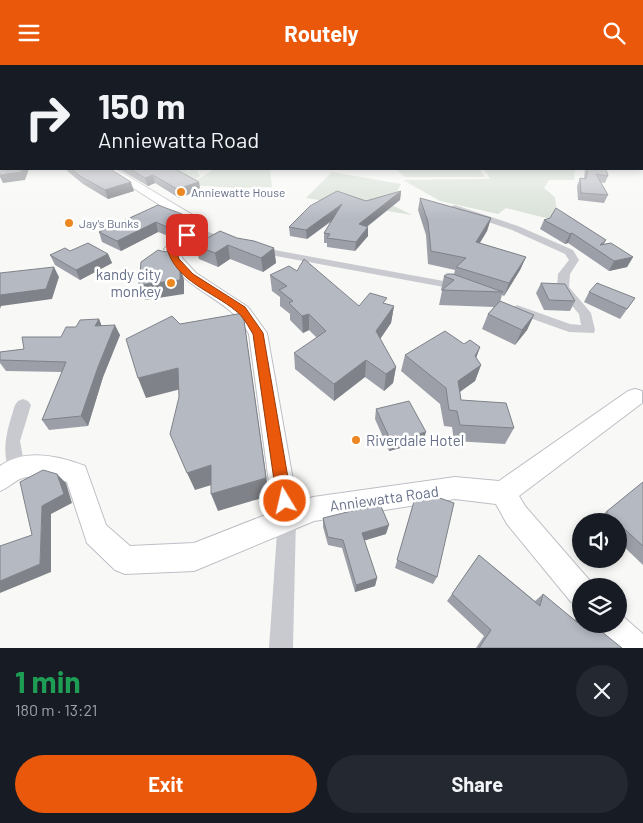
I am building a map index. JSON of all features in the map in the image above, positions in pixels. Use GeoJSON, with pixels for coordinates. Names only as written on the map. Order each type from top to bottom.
{"type":"FeatureCollection","features":[{"type":"Feature","properties":{"kind":"street"},"geometry":{"type":"LineString","coordinates":[[111,170],[192,220],[194,230]]}},
{"type":"Feature","properties":{"kind":"street"},"geometry":{"type":"LineString","coordinates":[[455,208],[515,228],[570,253],[574,260],[564,274],[563,288],[585,313],[589,330],[569,327],[504,304]]}},
{"type":"Feature","properties":{"kind":"street"},"geometry":{"type":"LineString","coordinates":[[194,230],[245,247],[426,281],[452,284],[470,291]]}},
{"type":"Feature","properties":{"kind":"street"},"geometry":{"type":"LineString","coordinates":[[194,230],[171,249],[175,260],[189,276],[241,310],[258,333],[287,518],[280,648]]}},
{"type":"Feature","properties":{"kind":"street"},"geometry":{"type":"LineString","coordinates":[[572,581],[516,515],[503,493],[635,397]]}},
{"type":"Feature","properties":{"kind":"street"},"geometry":{"type":"LineString","coordinates":[[8,474],[12,441],[24,405]]}},
{"type":"Feature","properties":{"kind":"street","name":"Anniewatta Road"},"geometry":{"type":"LineString","coordinates":[[8,474],[49,466],[77,474],[96,534],[125,560],[194,557],[313,509],[455,488],[503,493]]}},
{"type":"Feature","properties":{"kind":"street"},"geometry":{"type":"LineString","coordinates":[[616,633],[635,648]]}},
{"type":"Feature","properties":{"kind":"shaded area"},"geometry":{"type":"Polygon","coordinates":[[[168,170],[185,170],[192,173],[188,170],[197,170],[200,176],[194,182],[212,170],[270,170],[272,187],[237,188],[191,185],[168,170]]]}},
{"type":"Feature","properties":{"kind":"shaded area"},"geometry":{"type":"Polygon","coordinates":[[[397,170],[480,170],[485,177],[405,177],[397,170]]]}},
{"type":"Feature","properties":{"kind":"shaded area"},"geometry":{"type":"Polygon","coordinates":[[[485,170],[575,170],[574,180],[549,180],[544,188],[555,197],[558,221],[506,208],[498,214],[440,201],[403,180],[490,179],[485,170]]]}},
{"type":"Feature","properties":{"kind":"shaded area"},"geometry":{"type":"Polygon","coordinates":[[[332,172],[401,184],[390,204],[412,215],[306,198],[332,172]]]}},
{"type":"Feature","properties":{"kind":"building"},"geometry":{"type":"Polygon","coordinates":[[[2,170],[22,170],[21,172],[0,175],[2,170]]]}},
{"type":"Feature","properties":{"kind":"building"},"geometry":{"type":"Polygon","coordinates":[[[72,170],[112,170],[131,182],[105,190],[72,170]]]}},
{"type":"Feature","properties":{"kind":"building"},"geometry":{"type":"Polygon","coordinates":[[[132,170],[177,170],[199,182],[177,189],[153,175],[145,178],[132,170]]]}},
{"type":"Feature","properties":{"kind":"building"},"geometry":{"type":"Polygon","coordinates":[[[588,170],[606,170],[608,176],[596,174],[608,195],[581,193],[580,178],[586,179],[588,170]]]}},
{"type":"Feature","properties":{"kind":"building"},"geometry":{"type":"Polygon","coordinates":[[[337,191],[366,201],[401,191],[359,224],[368,227],[356,242],[327,238],[330,234],[324,233],[342,204],[306,230],[289,227],[310,206],[337,191]]]}},
{"type":"Feature","properties":{"kind":"building"},"geometry":{"type":"Polygon","coordinates":[[[420,198],[491,218],[476,242],[526,257],[509,283],[456,267],[466,258],[431,251],[428,222],[420,198]]]}},
{"type":"Feature","properties":{"kind":"building"},"geometry":{"type":"Polygon","coordinates":[[[158,205],[182,214],[183,219],[169,228],[156,222],[117,241],[99,232],[158,205]]]}},
{"type":"Feature","properties":{"kind":"building"},"geometry":{"type":"Polygon","coordinates":[[[556,208],[606,240],[600,245],[611,243],[633,257],[614,261],[572,233],[570,234],[544,220],[550,218],[556,208]]]}},
{"type":"Feature","properties":{"kind":"building"},"geometry":{"type":"Polygon","coordinates":[[[220,231],[237,238],[254,241],[274,248],[261,258],[228,245],[215,253],[195,245],[220,231]]]}},
{"type":"Feature","properties":{"kind":"building"},"geometry":{"type":"Polygon","coordinates":[[[88,243],[108,254],[76,270],[50,255],[65,248],[70,251],[88,243]]]}},
{"type":"Feature","properties":{"kind":"building"},"geometry":{"type":"Polygon","coordinates":[[[158,250],[167,251],[180,265],[180,280],[139,285],[141,262],[158,250]]]}},
{"type":"Feature","properties":{"kind":"building"},"geometry":{"type":"Polygon","coordinates":[[[304,259],[359,306],[370,293],[387,298],[383,303],[394,306],[376,331],[396,367],[386,374],[366,360],[334,384],[294,353],[326,331],[309,314],[302,316],[289,303],[293,301],[279,290],[287,286],[270,275],[289,266],[297,271],[304,259]]]}},
{"type":"Feature","properties":{"kind":"building"},"geometry":{"type":"Polygon","coordinates":[[[54,267],[46,289],[0,295],[0,273],[54,267]]]}},
{"type":"Feature","properties":{"kind":"building"},"geometry":{"type":"Polygon","coordinates":[[[453,274],[503,292],[442,290],[454,280],[444,276],[453,274]]]}},
{"type":"Feature","properties":{"kind":"building"},"geometry":{"type":"Polygon","coordinates":[[[541,283],[565,284],[575,301],[549,300],[541,283]]]}},
{"type":"Feature","properties":{"kind":"building"},"geometry":{"type":"Polygon","coordinates":[[[597,283],[635,298],[627,309],[589,292],[597,283]]]}},
{"type":"Feature","properties":{"kind":"building"},"geometry":{"type":"Polygon","coordinates":[[[500,301],[534,315],[522,330],[488,314],[500,301]]]}},
{"type":"Feature","properties":{"kind":"building"},"geometry":{"type":"Polygon","coordinates":[[[243,313],[266,478],[211,494],[211,465],[187,473],[170,434],[179,397],[178,368],[138,378],[126,339],[172,316],[180,324],[243,313]]]}},
{"type":"Feature","properties":{"kind":"building"},"geometry":{"type":"Polygon","coordinates":[[[99,319],[95,326],[115,325],[81,416],[42,420],[66,362],[0,360],[0,352],[24,349],[22,337],[61,337],[66,327],[76,327],[80,320],[99,319]]]}},
{"type":"Feature","properties":{"kind":"building"},"geometry":{"type":"Polygon","coordinates":[[[445,331],[464,344],[470,340],[480,347],[475,356],[481,365],[458,381],[461,400],[506,403],[514,428],[460,425],[457,411],[449,410],[446,388],[405,355],[445,331]]]}},
{"type":"Feature","properties":{"kind":"building"},"geometry":{"type":"Polygon","coordinates":[[[409,401],[426,432],[391,441],[376,409],[409,401]]]}},
{"type":"Feature","properties":{"kind":"building"},"geometry":{"type":"Polygon","coordinates":[[[43,470],[57,474],[64,494],[42,506],[40,564],[0,581],[0,546],[32,535],[20,482],[43,470]]]}},
{"type":"Feature","properties":{"kind":"building"},"geometry":{"type":"Polygon","coordinates":[[[643,482],[643,546],[627,531],[627,513],[606,512],[643,482]]]}},
{"type":"Feature","properties":{"kind":"building"},"geometry":{"type":"Polygon","coordinates":[[[434,496],[454,503],[437,577],[397,560],[415,498],[434,496]]]}},
{"type":"Feature","properties":{"kind":"building"},"geometry":{"type":"Polygon","coordinates":[[[380,504],[389,525],[362,533],[377,578],[356,585],[343,540],[328,537],[323,518],[380,504]]]}},
{"type":"Feature","properties":{"kind":"building"},"geometry":{"type":"Polygon","coordinates":[[[479,555],[540,606],[543,594],[572,618],[572,633],[603,633],[622,648],[479,648],[491,630],[452,594],[479,555]]]}},
{"type":"Feature","properties":{"kind":"place","name":"Anniewatte House"},"geometry":{"type":"Point","coordinates":[181,192]}},
{"type":"Feature","properties":{"kind":"place","name":"Jay's Bunks"},"geometry":{"type":"Point","coordinates":[69,223]}},
{"type":"Feature","properties":{"kind":"place","name":"kandy city monkey"},"geometry":{"type":"Point","coordinates":[171,283]}},
{"type":"Feature","properties":{"kind":"place","name":"Riverdale Hotel"},"geometry":{"type":"Point","coordinates":[356,440]}},
{"type":"Feature","properties":{"kind":"route"},"geometry":{"type":"LineString","coordinates":[[187,235],[171,249],[175,260],[189,276],[241,310],[258,333],[285,501]]}}]}
